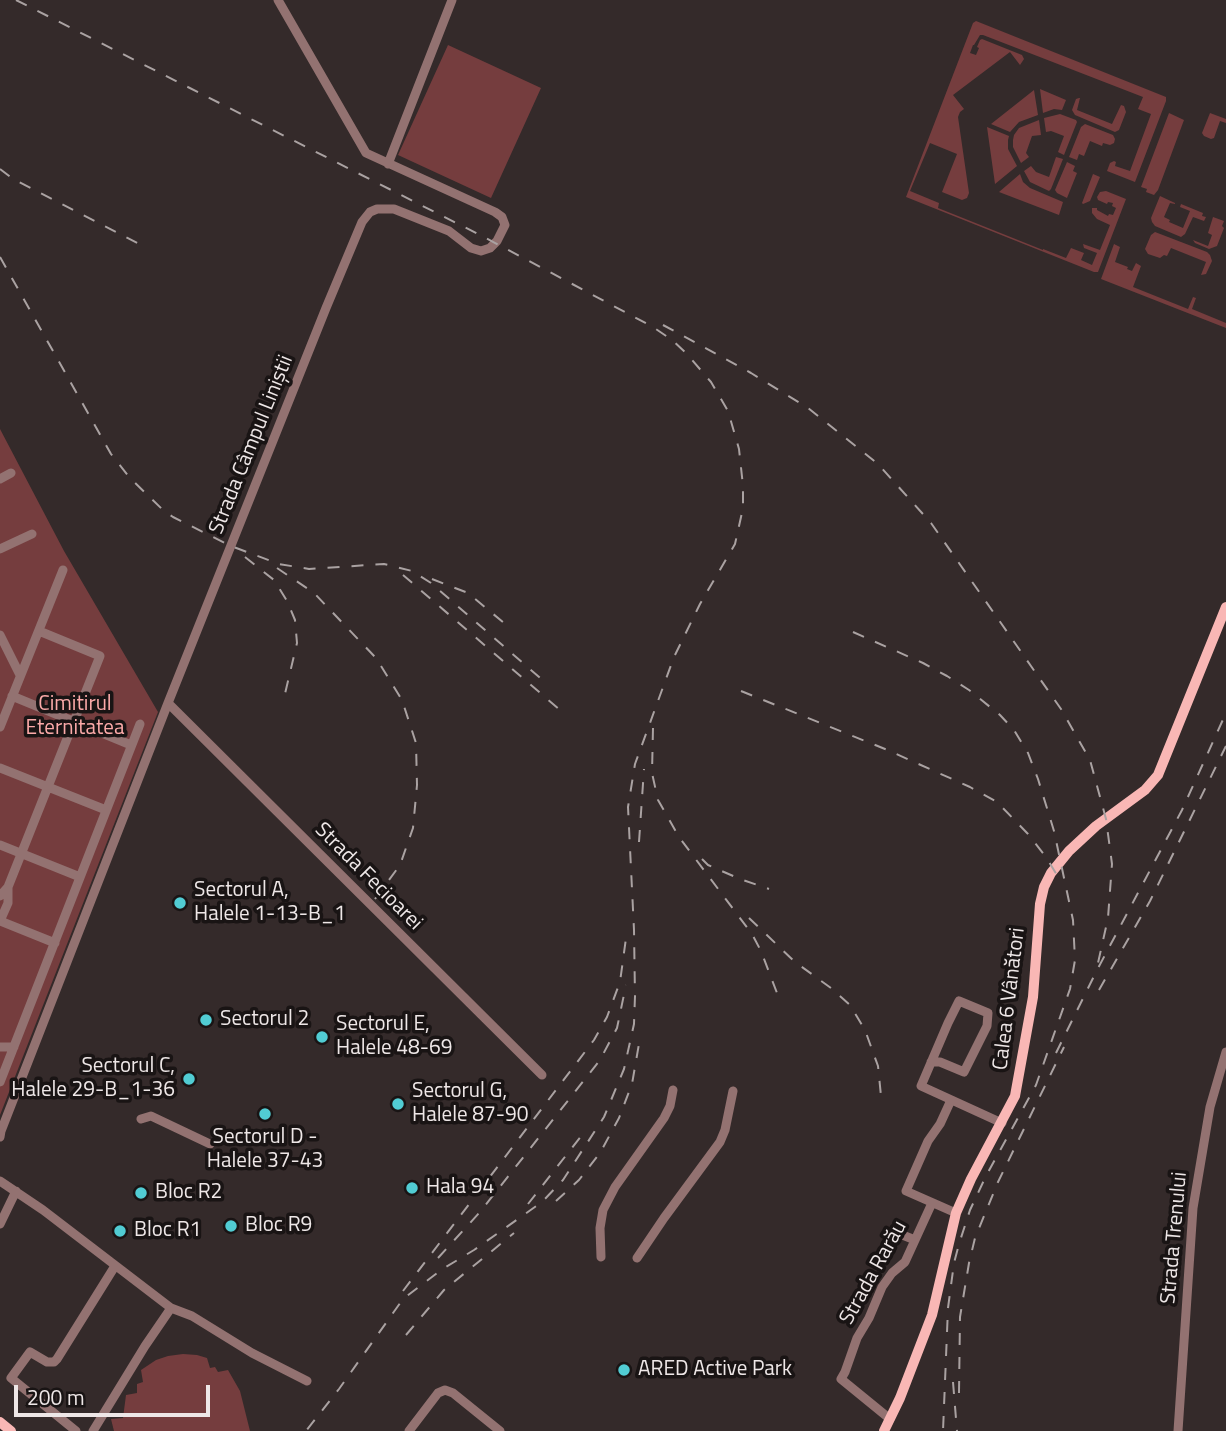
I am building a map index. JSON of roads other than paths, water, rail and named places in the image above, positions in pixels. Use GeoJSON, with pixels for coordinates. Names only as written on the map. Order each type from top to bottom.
{"type":"FeatureCollection","features":[{"type":"Feature","properties":{"kind":"main road","name":"Calea 6 Vânători"},"geometry":{"type":"LineString","coordinates":[[884,1431],[932,1315],[956,1213],[1016,1096],[1033,997],[1040,904],[1046,882],[1060,862],[1085,836],[1145,790],[1158,775],[1226,607]]}},
{"type":"Feature","properties":{"kind":"main road"},"geometry":{"type":"LineString","coordinates":[[0,1422],[11,1431]]}},
{"type":"Feature","properties":{"kind":"street"},"geometry":{"type":"LineString","coordinates":[[278,0],[366,153],[388,164],[452,0]]}},
{"type":"Feature","properties":{"kind":"street","name":"Strada Câmpul Liniștii"},"geometry":{"type":"LineString","coordinates":[[0,1137],[0,1131],[168,703],[326,308],[366,217],[377,209],[394,209],[449,231],[471,248],[481,251],[498,241],[503,231],[504,220],[499,214],[388,164]]}},
{"type":"Feature","properties":{"kind":"street"},"geometry":{"type":"LineString","coordinates":[[0,479],[11,473]]}},
{"type":"Feature","properties":{"kind":"street"},"geometry":{"type":"LineString","coordinates":[[0,550],[32,534]]}},
{"type":"Feature","properties":{"kind":"street"},"geometry":{"type":"LineString","coordinates":[[0,727],[63,570]]}},
{"type":"Feature","properties":{"kind":"street"},"geometry":{"type":"LineString","coordinates":[[0,896],[8,887],[22,854],[100,656],[39,632]]}},
{"type":"Feature","properties":{"kind":"street"},"geometry":{"type":"LineString","coordinates":[[0,635],[20,675]]}},
{"type":"Feature","properties":{"kind":"street"},"geometry":{"type":"LineString","coordinates":[[12,696],[131,745]]}},
{"type":"Feature","properties":{"kind":"street","name":"Strada Fecioarei"},"geometry":{"type":"LineString","coordinates":[[168,703],[542,1075]]}},
{"type":"Feature","properties":{"kind":"street"},"geometry":{"type":"LineString","coordinates":[[0,1082],[140,724]]}},
{"type":"Feature","properties":{"kind":"street"},"geometry":{"type":"LineString","coordinates":[[0,768],[106,810]]}},
{"type":"Feature","properties":{"kind":"street"},"geometry":{"type":"LineString","coordinates":[[0,845],[80,877]]}},
{"type":"Feature","properties":{"kind":"street"},"geometry":{"type":"LineString","coordinates":[[8,887],[8,903],[0,921],[55,943]]}},
{"type":"Feature","properties":{"kind":"street"},"geometry":{"type":"LineString","coordinates":[[931,1062],[940,1062],[964,1072],[987,1026],[988,1013],[959,1001],[948,1023],[931,1062],[921,1086],[1002,1123]]}},
{"type":"Feature","properties":{"kind":"street"},"geometry":{"type":"LineString","coordinates":[[0,1047],[13,1048]]}},
{"type":"Feature","properties":{"kind":"street","name":"Strada Trenului"},"geometry":{"type":"LineString","coordinates":[[1178,1431],[1192,1208],[1210,1107],[1223,1070],[1226,1052]]}},
{"type":"Feature","properties":{"kind":"street"},"geometry":{"type":"LineString","coordinates":[[601,1257],[600,1228],[603,1210],[615,1187],[664,1118],[673,1090]]}},
{"type":"Feature","properties":{"kind":"street"},"geometry":{"type":"LineString","coordinates":[[637,1258],[720,1142],[733,1091]]}},
{"type":"Feature","properties":{"kind":"street"},"geometry":{"type":"LineString","coordinates":[[951,1100],[940,1124],[928,1141],[906,1191],[956,1213]]}},
{"type":"Feature","properties":{"kind":"street"},"geometry":{"type":"LineString","coordinates":[[141,1119],[151,1116],[210,1144]]}},
{"type":"Feature","properties":{"kind":"street"},"geometry":{"type":"LineString","coordinates":[[0,1181],[43,1210],[171,1308],[192,1316],[252,1353],[307,1381]]}},
{"type":"Feature","properties":{"kind":"street"},"geometry":{"type":"LineString","coordinates":[[0,1224],[16,1191]]}},
{"type":"Feature","properties":{"kind":"street","name":"Strada Rarău"},"geometry":{"type":"LineString","coordinates":[[890,1419],[841,1378],[882,1287],[892,1273],[905,1262],[932,1203]]}},
{"type":"Feature","properties":{"kind":"street"},"geometry":{"type":"LineString","coordinates":[[900,1234],[915,1240]]}},
{"type":"Feature","properties":{"kind":"street"},"geometry":{"type":"LineString","coordinates":[[76,1431],[10,1377],[30,1352],[47,1362],[57,1359],[115,1266]]}},
{"type":"Feature","properties":{"kind":"street"},"geometry":{"type":"LineString","coordinates":[[93,1431],[171,1308]]}},
{"type":"Feature","properties":{"kind":"street"},"geometry":{"type":"LineString","coordinates":[[409,1431],[439,1393],[445,1390],[453,1393],[500,1431]]}},
{"type":"Feature","properties":{"kind":"railway"},"geometry":{"type":"LineString","coordinates":[[16,0],[482,236],[653,327],[686,353],[711,382],[728,411],[739,449],[743,508],[735,544],[700,604],[674,657],[635,764],[628,807],[634,930],[634,1024],[624,1069],[604,1117],[563,1180],[542,1202],[403,1299],[306,1431]]}},
{"type":"Feature","properties":{"kind":"railway"},"geometry":{"type":"LineString","coordinates":[[0,169],[13,179],[147,248]]}},
{"type":"Feature","properties":{"kind":"railway"},"geometry":{"type":"LineString","coordinates":[[0,257],[111,454],[130,478],[163,510],[231,546],[279,564],[309,569],[384,564],[412,571],[431,583],[547,684]]}},
{"type":"Feature","properties":{"kind":"railway"},"geometry":{"type":"LineString","coordinates":[[663,325],[808,408],[878,464],[931,523],[1061,709],[1090,760],[1106,819],[1112,864],[1108,918],[1096,972]]}},
{"type":"Feature","properties":{"kind":"railway"},"geometry":{"type":"LineString","coordinates":[[245,557],[274,580],[295,620],[297,643],[284,698]]}},
{"type":"Feature","properties":{"kind":"railway"},"geometry":{"type":"LineString","coordinates":[[277,568],[314,593],[376,658],[402,700],[416,743],[417,785],[413,828],[400,865],[375,899]]}},
{"type":"Feature","properties":{"kind":"railway"},"geometry":{"type":"LineString","coordinates":[[403,575],[560,710]]}},
{"type":"Feature","properties":{"kind":"railway"},"geometry":{"type":"LineString","coordinates":[[432,579],[468,593],[504,623]]}},
{"type":"Feature","properties":{"kind":"railway"},"geometry":{"type":"LineString","coordinates":[[853,632],[947,676],[969,690],[1014,730],[1028,753],[1038,779],[1054,831],[1073,920],[1075,960],[1070,989],[1036,1085],[970,1210],[954,1263],[948,1308],[943,1431]]}},
{"type":"Feature","properties":{"kind":"railway"},"geometry":{"type":"LineString","coordinates":[[741,691],[885,749],[997,802],[1028,834],[1060,880]]}},
{"type":"Feature","properties":{"kind":"railway"},"geometry":{"type":"LineString","coordinates":[[1056,1053],[1182,810],[1226,713]]}},
{"type":"Feature","properties":{"kind":"railway"},"geometry":{"type":"LineString","coordinates":[[653,728],[652,773],[658,800],[679,837],[752,934],[777,993]]}},
{"type":"Feature","properties":{"kind":"railway"},"geometry":{"type":"LineString","coordinates":[[1099,990],[1150,901],[1226,746]]}},
{"type":"Feature","properties":{"kind":"railway"},"geometry":{"type":"LineString","coordinates":[[639,842],[644,769]]}},
{"type":"Feature","properties":{"kind":"railway"},"geometry":{"type":"LineString","coordinates":[[702,859],[708,865],[769,889]]}},
{"type":"Feature","properties":{"kind":"railway"},"geometry":{"type":"LineString","coordinates":[[749,918],[795,962],[850,1005],[865,1030],[878,1066],[881,1096]]}},
{"type":"Feature","properties":{"kind":"railway"},"geometry":{"type":"LineString","coordinates":[[403,1291],[594,1040],[607,1017],[620,982],[626,938]]}},
{"type":"Feature","properties":{"kind":"railway"},"geometry":{"type":"LineString","coordinates":[[438,1258],[480,1212],[600,1060],[617,1028],[626,985]]}},
{"type":"Feature","properties":{"kind":"railway"},"geometry":{"type":"LineString","coordinates":[[556,1201],[579,1180],[600,1153],[619,1118],[632,1084],[640,1038]]}},
{"type":"Feature","properties":{"kind":"railway"},"geometry":{"type":"LineString","coordinates":[[959,1393],[960,1317],[975,1238],[998,1182],[1064,1047]]}},
{"type":"Feature","properties":{"kind":"railway"},"geometry":{"type":"LineString","coordinates":[[528,1204],[582,1135]]}},
{"type":"Feature","properties":{"kind":"railway"},"geometry":{"type":"LineString","coordinates":[[406,1335],[444,1290],[514,1233]]}},
{"type":"Feature","properties":{"kind":"railway"},"geometry":{"type":"LineString","coordinates":[[953,1382],[957,1431]]}},
{"type":"Feature","properties":{"kind":"place","name":"Sectorul A, Halele 1-13-B_1"},"geometry":{"type":"Point","coordinates":[180,903]}},
{"type":"Feature","properties":{"kind":"place","name":"Sectorul 2"},"geometry":{"type":"Point","coordinates":[206,1020]}},
{"type":"Feature","properties":{"kind":"place","name":"Sectorul E, Halele 48-69"},"geometry":{"type":"Point","coordinates":[322,1037]}},
{"type":"Feature","properties":{"kind":"place","name":"Sectorul C, Halele 29-B_1-36"},"geometry":{"type":"Point","coordinates":[189,1079]}},
{"type":"Feature","properties":{"kind":"place","name":"Sectorul G, Halele 87-90"},"geometry":{"type":"Point","coordinates":[398,1104]}},
{"type":"Feature","properties":{"kind":"place","name":"Sectorul D - Halele 37-43"},"geometry":{"type":"Point","coordinates":[265,1114]}},
{"type":"Feature","properties":{"kind":"place","name":"Hala 94"},"geometry":{"type":"Point","coordinates":[412,1188]}},
{"type":"Feature","properties":{"kind":"place","name":"Bloc R2"},"geometry":{"type":"Point","coordinates":[141,1193]}},
{"type":"Feature","properties":{"kind":"place","name":"Bloc R9"},"geometry":{"type":"Point","coordinates":[231,1226]}},
{"type":"Feature","properties":{"kind":"place","name":"Bloc R1"},"geometry":{"type":"Point","coordinates":[120,1231]}},
{"type":"Feature","properties":{"kind":"place","name":"ARED Active Park"},"geometry":{"type":"Point","coordinates":[624,1370]}},
{"type":"Feature","properties":{"kind":"park label","name":"Cimitirul Eternitatea"},"geometry":{"type":"Point","coordinates":[75,717]}}]}
